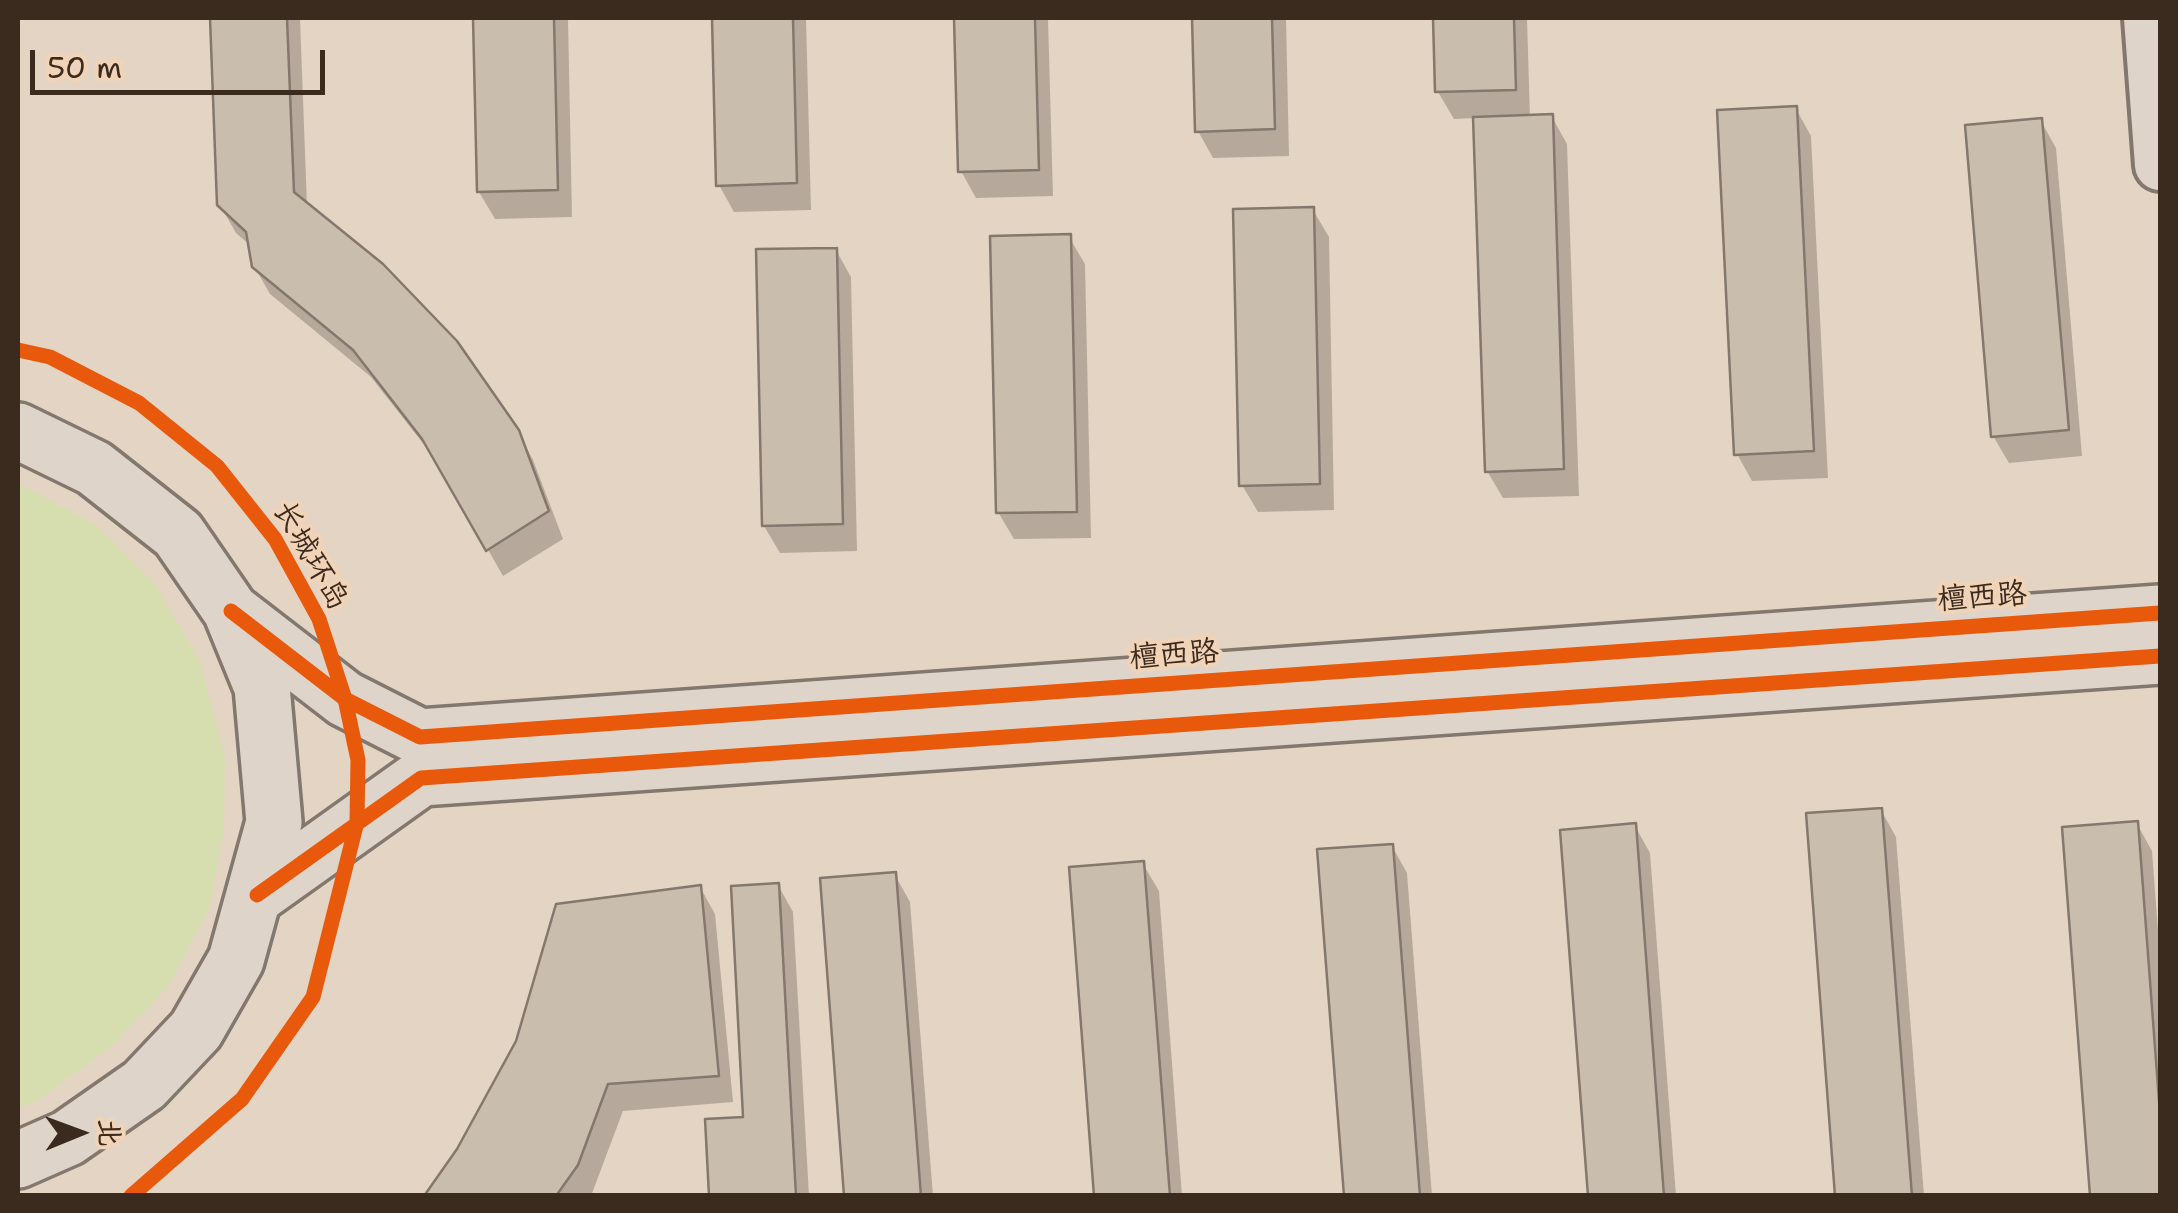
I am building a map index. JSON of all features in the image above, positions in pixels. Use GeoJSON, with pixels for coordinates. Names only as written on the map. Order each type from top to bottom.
{"type":"FeatureCollection","features":[{"type":"Feature","properties":{"kind":"main road"},"geometry":{"type":"LineString","coordinates":[[18,431],[94,468],[178,534],[231,610],[262,686],[274,822],[257,896],[236,960],[196,1030],[144,1085],[68,1138],[18,1160]]}},
{"type":"Feature","properties":{"kind":"main road","name":"檀西路"},"geometry":{"type":"LineString","coordinates":[[231,610],[345,699],[420,737],[2160,613]]}},
{"type":"Feature","properties":{"kind":"main road"},"geometry":{"type":"LineString","coordinates":[[257,896],[421,778],[2160,656]]}},
{"type":"Feature","properties":{"kind":"street"},"geometry":{"type":"LineString","coordinates":[[2149,18],[2160,165]]}},
{"type":"Feature","properties":{"kind":"green space"},"geometry":{"type":"Polygon","coordinates":[[[18,483],[96,525],[154,582],[200,661],[225,758],[224,831],[209,909],[170,984],[110,1048],[35,1102],[18,1108],[18,483]]]}},
{"type":"Feature","properties":{"kind":"building"},"geometry":{"type":"Polygon","coordinates":[[[210,18],[287,18],[294,192],[383,264],[457,341],[519,430],[549,511],[486,551],[422,439],[353,350],[252,267],[246,232],[217,205],[210,18]]]}},
{"type":"Feature","properties":{"kind":"building"},"geometry":{"type":"Polygon","coordinates":[[[473,18],[554,18],[558,190],[477,192],[473,18]]]}},
{"type":"Feature","properties":{"kind":"building"},"geometry":{"type":"Polygon","coordinates":[[[712,18],[793,18],[797,183],[716,186],[712,18]]]}},
{"type":"Feature","properties":{"kind":"building"},"geometry":{"type":"Polygon","coordinates":[[[954,18],[1035,18],[1039,170],[958,172],[954,18]]]}},
{"type":"Feature","properties":{"kind":"building"},"geometry":{"type":"Polygon","coordinates":[[[1192,18],[1272,18],[1275,129],[1195,132],[1192,18]]]}},
{"type":"Feature","properties":{"kind":"building"},"geometry":{"type":"Polygon","coordinates":[[[1433,18],[1514,18],[1516,90],[1435,92],[1433,18]]]}},
{"type":"Feature","properties":{"kind":"building"},"geometry":{"type":"Polygon","coordinates":[[[1797,106],[1814,451],[1734,455],[1717,110],[1797,106]]]}},
{"type":"Feature","properties":{"kind":"building"},"geometry":{"type":"Polygon","coordinates":[[[1553,114],[1564,469],[1485,472],[1473,117],[1553,114]]]}},
{"type":"Feature","properties":{"kind":"building"},"geometry":{"type":"Polygon","coordinates":[[[2042,118],[2069,430],[1991,437],[1965,125],[2042,118]]]}},
{"type":"Feature","properties":{"kind":"building"},"geometry":{"type":"Polygon","coordinates":[[[1314,207],[1320,484],[1239,486],[1233,209],[1314,207]]]}},
{"type":"Feature","properties":{"kind":"building"},"geometry":{"type":"Polygon","coordinates":[[[1071,234],[1077,512],[996,513],[990,236],[1071,234]]]}},
{"type":"Feature","properties":{"kind":"building"},"geometry":{"type":"Polygon","coordinates":[[[837,248],[843,524],[762,526],[756,249],[837,248]]]}},
{"type":"Feature","properties":{"kind":"building"},"geometry":{"type":"Polygon","coordinates":[[[1882,808],[1912,1196],[1835,1196],[1806,813],[1882,808]]]}},
{"type":"Feature","properties":{"kind":"building"},"geometry":{"type":"Polygon","coordinates":[[[2138,821],[2160,1114],[2160,1196],[2090,1196],[2062,827],[2138,821]]]}},
{"type":"Feature","properties":{"kind":"building"},"geometry":{"type":"Polygon","coordinates":[[[1636,823],[1664,1196],[1588,1196],[1560,830],[1636,823]]]}},
{"type":"Feature","properties":{"kind":"building"},"geometry":{"type":"Polygon","coordinates":[[[1393,844],[1420,1196],[1344,1196],[1317,849],[1393,844]]]}},
{"type":"Feature","properties":{"kind":"building"},"geometry":{"type":"Polygon","coordinates":[[[1144,861],[1170,1196],[1094,1196],[1069,867],[1144,861]]]}},
{"type":"Feature","properties":{"kind":"building"},"geometry":{"type":"Polygon","coordinates":[[[896,872],[921,1196],[844,1196],[820,878],[896,872]]]}},
{"type":"Feature","properties":{"kind":"building"},"geometry":{"type":"Polygon","coordinates":[[[779,883],[796,1196],[709,1196],[705,1119],[743,1117],[731,886],[779,883]]]}},
{"type":"Feature","properties":{"kind":"building"},"geometry":{"type":"Polygon","coordinates":[[[701,885],[719,1076],[608,1084],[578,1165],[556,1196],[424,1196],[457,1149],[516,1041],[556,904],[701,885]]]}},
{"type":"Feature","properties":{"kind":"cycle path","name":"长城环岛"},"geometry":{"type":"LineString","coordinates":[[18,350],[50,357],[139,403],[217,466],[275,539],[319,619],[345,699],[358,760],[357,822],[313,997],[242,1099],[131,1196]]}},
{"type":"Feature","properties":{"kind":"cycle path"},"geometry":{"type":"LineString","coordinates":[[231,611],[345,699],[420,737],[2160,613]]}},
{"type":"Feature","properties":{"kind":"cycle path"},"geometry":{"type":"LineString","coordinates":[[257,895],[421,778],[2160,656]]}}]}
